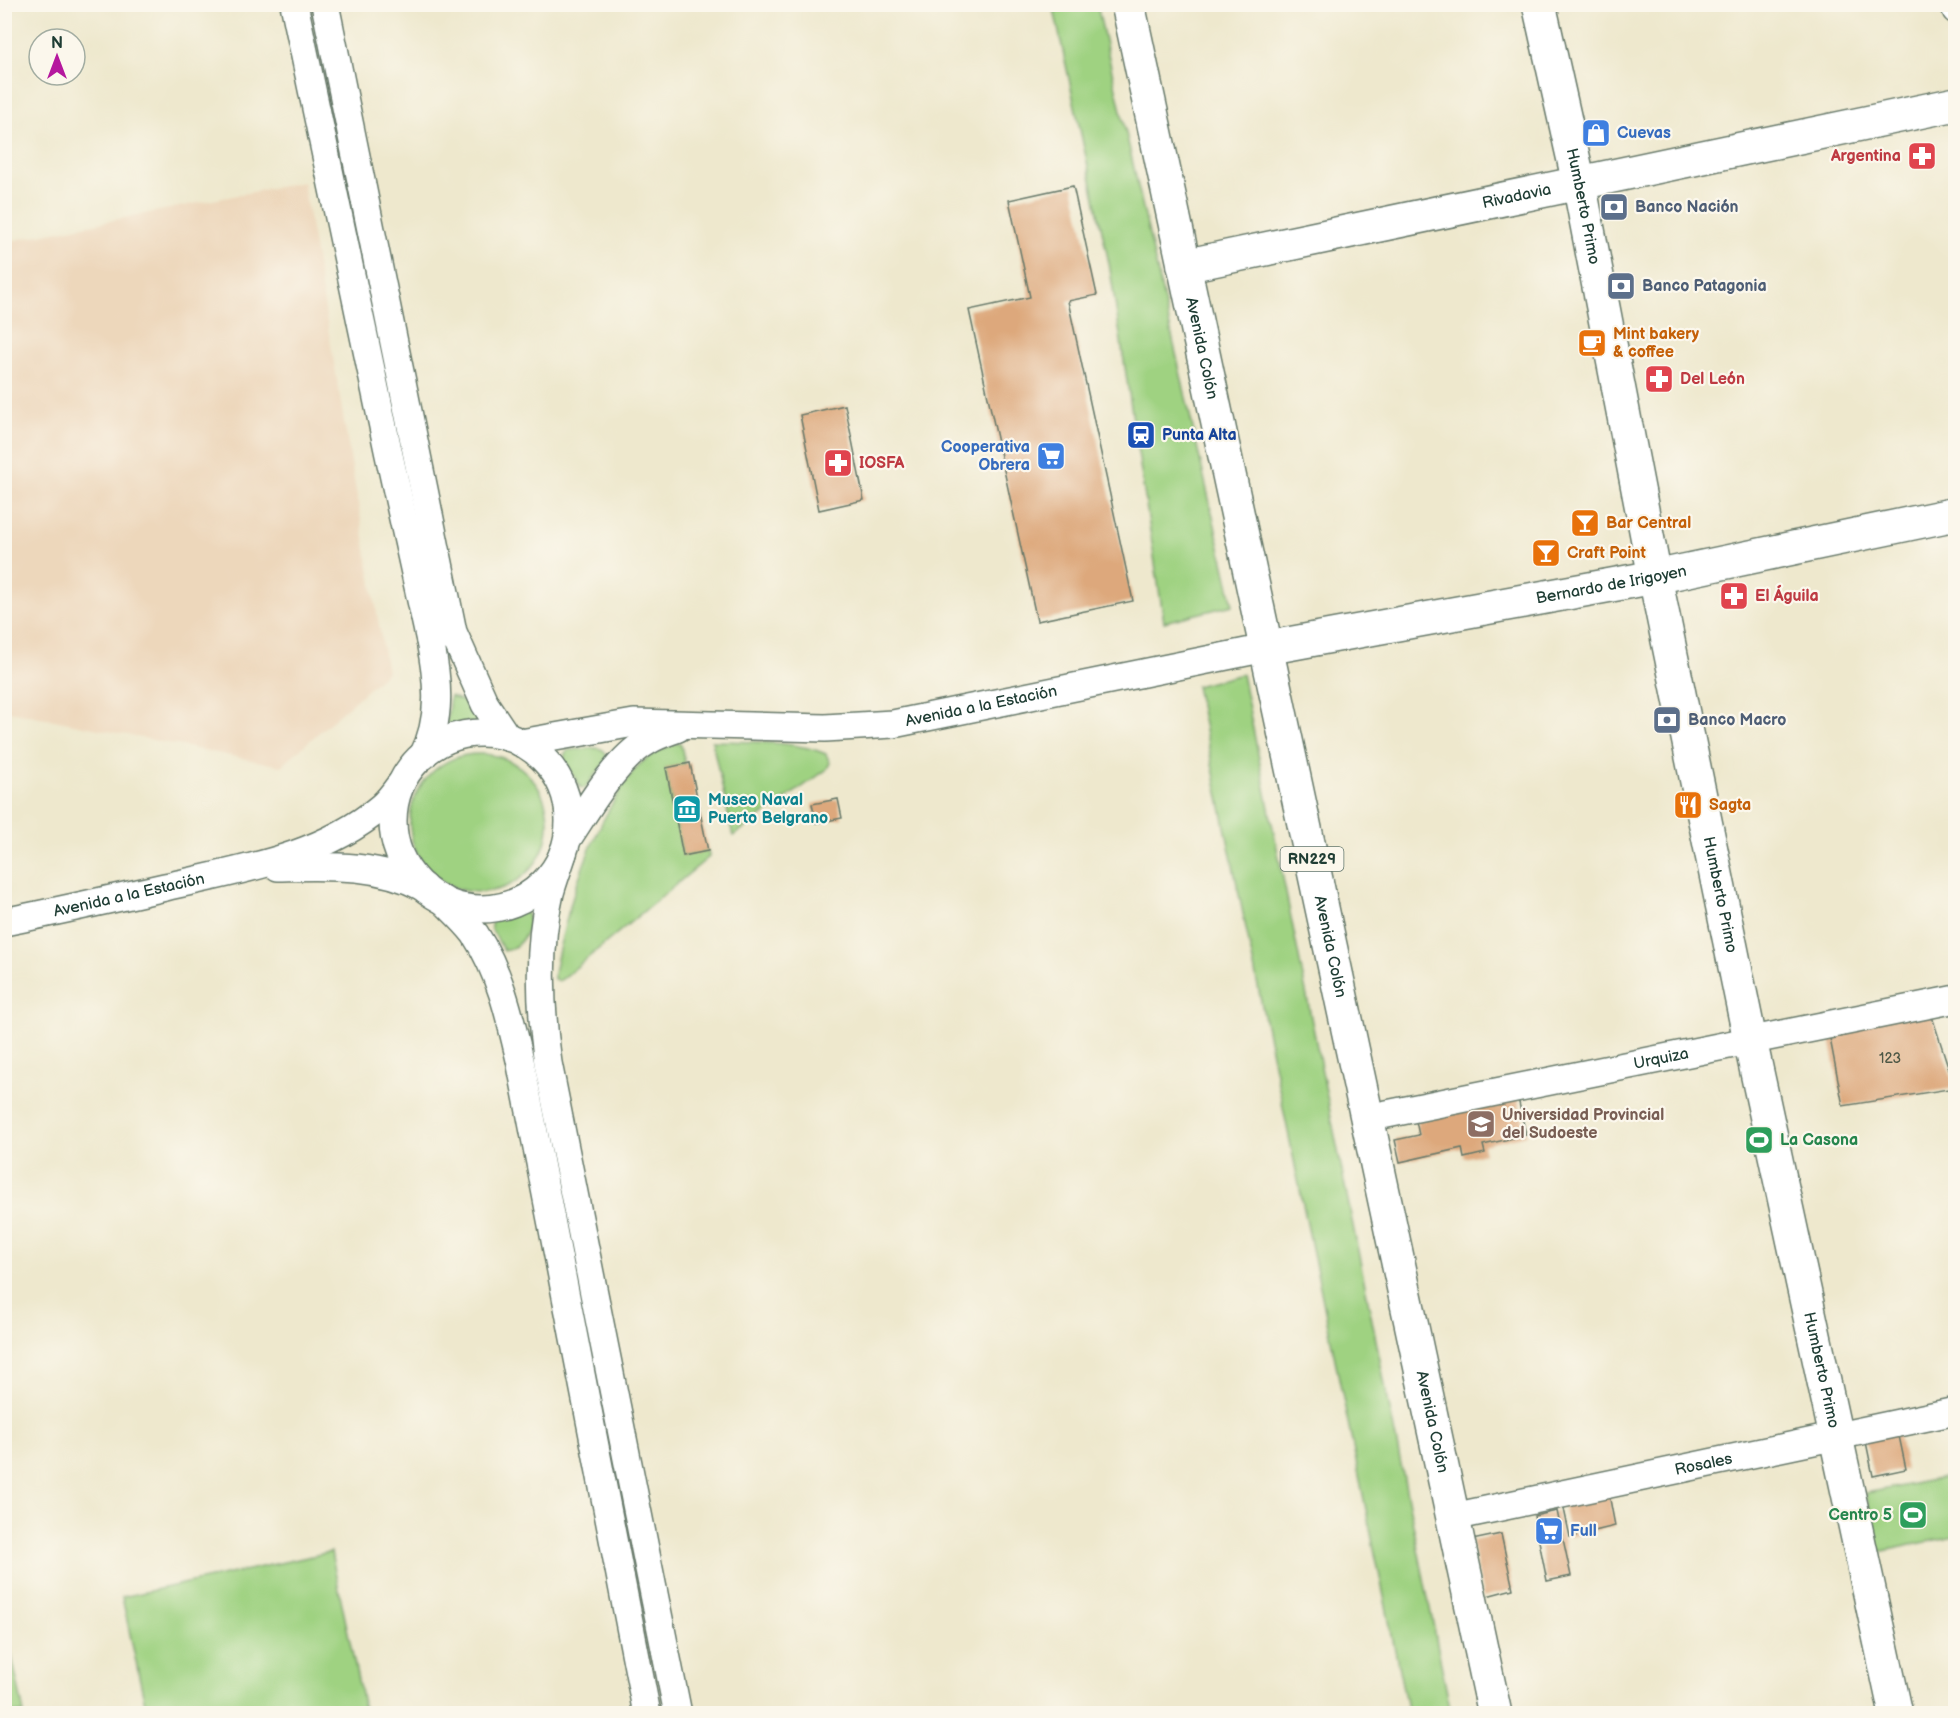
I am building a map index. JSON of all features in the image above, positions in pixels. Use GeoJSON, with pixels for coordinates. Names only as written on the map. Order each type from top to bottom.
{"type":"FeatureCollection","features":[{"type":"Feature","properties":{"kind":"main road","name":"Avenida Colón"},"geometry":{"type":"LineString","coordinates":[[1128,4],[1495,1713]]}},
{"type":"Feature","properties":{"kind":"main road","name":"Humberto Primo"},"geometry":{"type":"LineString","coordinates":[[1539,4],[1580,183],[1655,577],[1750,1040],[1896,1713]]}},
{"type":"Feature","properties":{"kind":"main road","name":"Rivadavia"},"geometry":{"type":"LineString","coordinates":[[1184,266],[1956,104]]}},
{"type":"Feature","properties":{"kind":"main road","name":"Bernardo de Irigoyen"},"geometry":{"type":"LineString","coordinates":[[1266,648],[1655,577],[1956,514]]}},
{"type":"Feature","properties":{"kind":"street"},"geometry":{"type":"LineString","coordinates":[[294,4],[389,455],[442,637],[485,705],[514,740],[544,760],[561,784],[569,811],[565,846],[550,893],[543,940],[542,1016],[548,1063],[678,1713]]}},
{"type":"Feature","properties":{"kind":"street"},"geometry":{"type":"LineString","coordinates":[[325,4],[442,637],[434,729],[423,756]]}},
{"type":"Feature","properties":{"kind":"street"},"geometry":{"type":"LineString","coordinates":[[1954,4],[1956,10]]}},
{"type":"Feature","properties":{"kind":"street","name":"Avenida a la Estación"},"geometry":{"type":"LineString","coordinates":[[514,740],[634,723],[825,728],[893,724],[1266,648]]}},
{"type":"Feature","properties":{"kind":"street"},"geometry":{"type":"LineString","coordinates":[[253,867],[366,868],[400,876],[453,904],[475,909],[497,908],[519,901],[546,881],[601,789],[633,752],[647,741],[690,723]]}},
{"type":"Feature","properties":{"kind":"street"},"geometry":{"type":"LineString","coordinates":[[253,867],[304,850],[347,831],[383,805],[402,784],[411,769],[435,747],[462,736],[477,734],[514,740]]}},
{"type":"Feature","properties":{"kind":"street"},"geometry":{"type":"LineString","coordinates":[[402,784],[394,811],[395,839],[405,866],[474,933],[492,966],[508,1008],[646,1713]]}},
{"type":"Feature","properties":{"kind":"street","name":"Avenida a la Estación"},"geometry":{"type":"LineString","coordinates":[[4,922],[253,867]]}},
{"type":"Feature","properties":{"kind":"street","name":"Urquiza"},"geometry":{"type":"LineString","coordinates":[[1367,1118],[1956,999]]}},
{"type":"Feature","properties":{"kind":"street","name":"Rosales"},"geometry":{"type":"LineString","coordinates":[[1453,1517],[1956,1411]]}},
{"type":"Feature","properties":{"kind":"shaded area"},"geometry":{"type":"Polygon","coordinates":[[[303,182],[387,672],[281,766],[5,710],[5,242],[303,182]]]}},
{"type":"Feature","properties":{"kind":"green space"},"geometry":{"type":"Polygon","coordinates":[[[1053,5],[1097,5],[1233,605],[1164,622],[1109,263],[1053,5]]]}},
{"type":"Feature","properties":{"kind":"green space"},"geometry":{"type":"Polygon","coordinates":[[[1242,674],[1451,1713],[1408,1713],[1196,686],[1242,674]]]}},
{"type":"Feature","properties":{"kind":"green space"},"geometry":{"type":"Polygon","coordinates":[[[450,696],[473,705],[481,720],[480,724],[446,729],[450,696]]]}},
{"type":"Feature","properties":{"kind":"green space"},"geometry":{"type":"Polygon","coordinates":[[[712,741],[800,746],[826,754],[830,763],[826,770],[733,836],[712,741]]]}},
{"type":"Feature","properties":{"kind":"green space"},"geometry":{"type":"Polygon","coordinates":[[[678,743],[681,745],[685,764],[666,768],[683,856],[708,851],[709,857],[562,979],[558,981],[554,979],[576,886],[601,824],[624,784],[638,766],[656,752],[678,743]]]}},
{"type":"Feature","properties":{"kind":"green space"},"geometry":{"type":"Polygon","coordinates":[[[595,748],[604,751],[607,760],[585,788],[581,788],[564,760],[565,753],[569,750],[595,748]]]}},
{"type":"Feature","properties":{"kind":"green space"},"geometry":{"type":"Polygon","coordinates":[[[479,754],[505,759],[528,774],[543,797],[548,823],[543,849],[528,872],[505,887],[479,892],[453,887],[430,872],[415,849],[410,823],[415,797],[430,774],[453,759],[479,754]]]}},
{"type":"Feature","properties":{"kind":"green space"},"geometry":{"type":"Polygon","coordinates":[[[526,912],[528,918],[527,930],[515,946],[504,951],[491,928],[491,923],[526,912]]]}},
{"type":"Feature","properties":{"kind":"green space","name":"Centro 5"},"geometry":{"type":"Polygon","coordinates":[[[1955,1476],[1955,1536],[1878,1552],[1866,1493],[1955,1476]]]}},
{"type":"Feature","properties":{"kind":"green space"},"geometry":{"type":"Polygon","coordinates":[[[331,1552],[365,1713],[147,1713],[122,1597],[331,1552]]]}},
{"type":"Feature","properties":{"kind":"green space"},"geometry":{"type":"Polygon","coordinates":[[[5,1625],[24,1713],[5,1713],[5,1625]]]}},
{"type":"Feature","properties":{"kind":"building","name":"Cooperativa Obrera"},"geometry":{"type":"Polygon","coordinates":[[[1073,186],[1097,295],[1068,301],[1133,601],[1037,621],[969,310],[1030,297],[1009,200],[1073,186]]]}},
{"type":"Feature","properties":{"kind":"building"},"geometry":{"type":"Polygon","coordinates":[[[845,405],[864,500],[819,510],[800,415],[845,405]]]}},
{"type":"Feature","properties":{"kind":"building","name":"Museo Naval Puerto Belgrano"},"geometry":{"type":"Polygon","coordinates":[[[690,763],[708,851],[683,856],[666,768],[690,763]]]}},
{"type":"Feature","properties":{"kind":"building"},"geometry":{"type":"Polygon","coordinates":[[[838,799],[842,818],[816,823],[812,804],[838,799]]]}},
{"type":"Feature","properties":{"kind":"building"},"geometry":{"type":"Polygon","coordinates":[[[1929,1007],[1955,1088],[1843,1106],[1828,1028],[1929,1007]]]}},
{"type":"Feature","properties":{"kind":"building"},"geometry":{"type":"Polygon","coordinates":[[[1518,1098],[1526,1135],[1483,1145],[1485,1153],[1464,1158],[1462,1148],[1400,1162],[1395,1140],[1419,1135],[1416,1121],[1518,1098]]]}},
{"type":"Feature","properties":{"kind":"building"},"geometry":{"type":"Polygon","coordinates":[[[1898,1431],[1906,1469],[1873,1476],[1865,1437],[1898,1431]]]}},
{"type":"Feature","properties":{"kind":"building"},"geometry":{"type":"Polygon","coordinates":[[[1609,1494],[1615,1526],[1570,1537],[1563,1504],[1609,1494]]]}},
{"type":"Feature","properties":{"kind":"building"},"geometry":{"type":"Polygon","coordinates":[[[1557,1511],[1571,1576],[1547,1581],[1534,1516],[1557,1511]]]}},
{"type":"Feature","properties":{"kind":"building"},"geometry":{"type":"Polygon","coordinates":[[[1501,1534],[1513,1589],[1483,1597],[1472,1540],[1501,1534]]]}},
{"type":"Feature","properties":{"kind":"place","name":"Cuevas"},"geometry":{"type":"Point","coordinates":[1596,133]}},
{"type":"Feature","properties":{"kind":"place","name":"Argentina"},"geometry":{"type":"Point","coordinates":[1922,156]}},
{"type":"Feature","properties":{"kind":"place","name":"Banco Nación"},"geometry":{"type":"Point","coordinates":[1614,207]}},
{"type":"Feature","properties":{"kind":"place","name":"Banco Patagonia"},"geometry":{"type":"Point","coordinates":[1621,286]}},
{"type":"Feature","properties":{"kind":"place","name":"Mint bakery & coffee"},"geometry":{"type":"Point","coordinates":[1592,343]}},
{"type":"Feature","properties":{"kind":"place","name":"Del León"},"geometry":{"type":"Point","coordinates":[1659,379]}},
{"type":"Feature","properties":{"kind":"place","name":"Punta Alta"},"geometry":{"type":"Point","coordinates":[1141,435]}},
{"type":"Feature","properties":{"kind":"place","name":"Cooperativa Obrera"},"geometry":{"type":"Point","coordinates":[1051,456]}},
{"type":"Feature","properties":{"kind":"place","name":"IOSFA"},"geometry":{"type":"Point","coordinates":[838,463]}},
{"type":"Feature","properties":{"kind":"place","name":"Bar Central"},"geometry":{"type":"Point","coordinates":[1585,523]}},
{"type":"Feature","properties":{"kind":"place","name":"Craft Point"},"geometry":{"type":"Point","coordinates":[1546,553]}},
{"type":"Feature","properties":{"kind":"place","name":"El Águila"},"geometry":{"type":"Point","coordinates":[1734,596]}},
{"type":"Feature","properties":{"kind":"place","name":"Banco Macro"},"geometry":{"type":"Point","coordinates":[1667,720]}},
{"type":"Feature","properties":{"kind":"place","name":"Sagta"},"geometry":{"type":"Point","coordinates":[1688,805]}},
{"type":"Feature","properties":{"kind":"place","name":"Museo Naval Puerto Belgrano"},"geometry":{"type":"Point","coordinates":[687,809]}},
{"type":"Feature","properties":{"kind":"place","name":"Universidad Provincial del Sudoeste"},"geometry":{"type":"Point","coordinates":[1481,1124]}},
{"type":"Feature","properties":{"kind":"place","name":"La Casona"},"geometry":{"type":"Point","coordinates":[1759,1140]}},
{"type":"Feature","properties":{"kind":"place","name":"Centro 5"},"geometry":{"type":"Point","coordinates":[1913,1515]}},
{"type":"Feature","properties":{"kind":"place","name":"Full"},"geometry":{"type":"Point","coordinates":[1549,1531]}}]}
